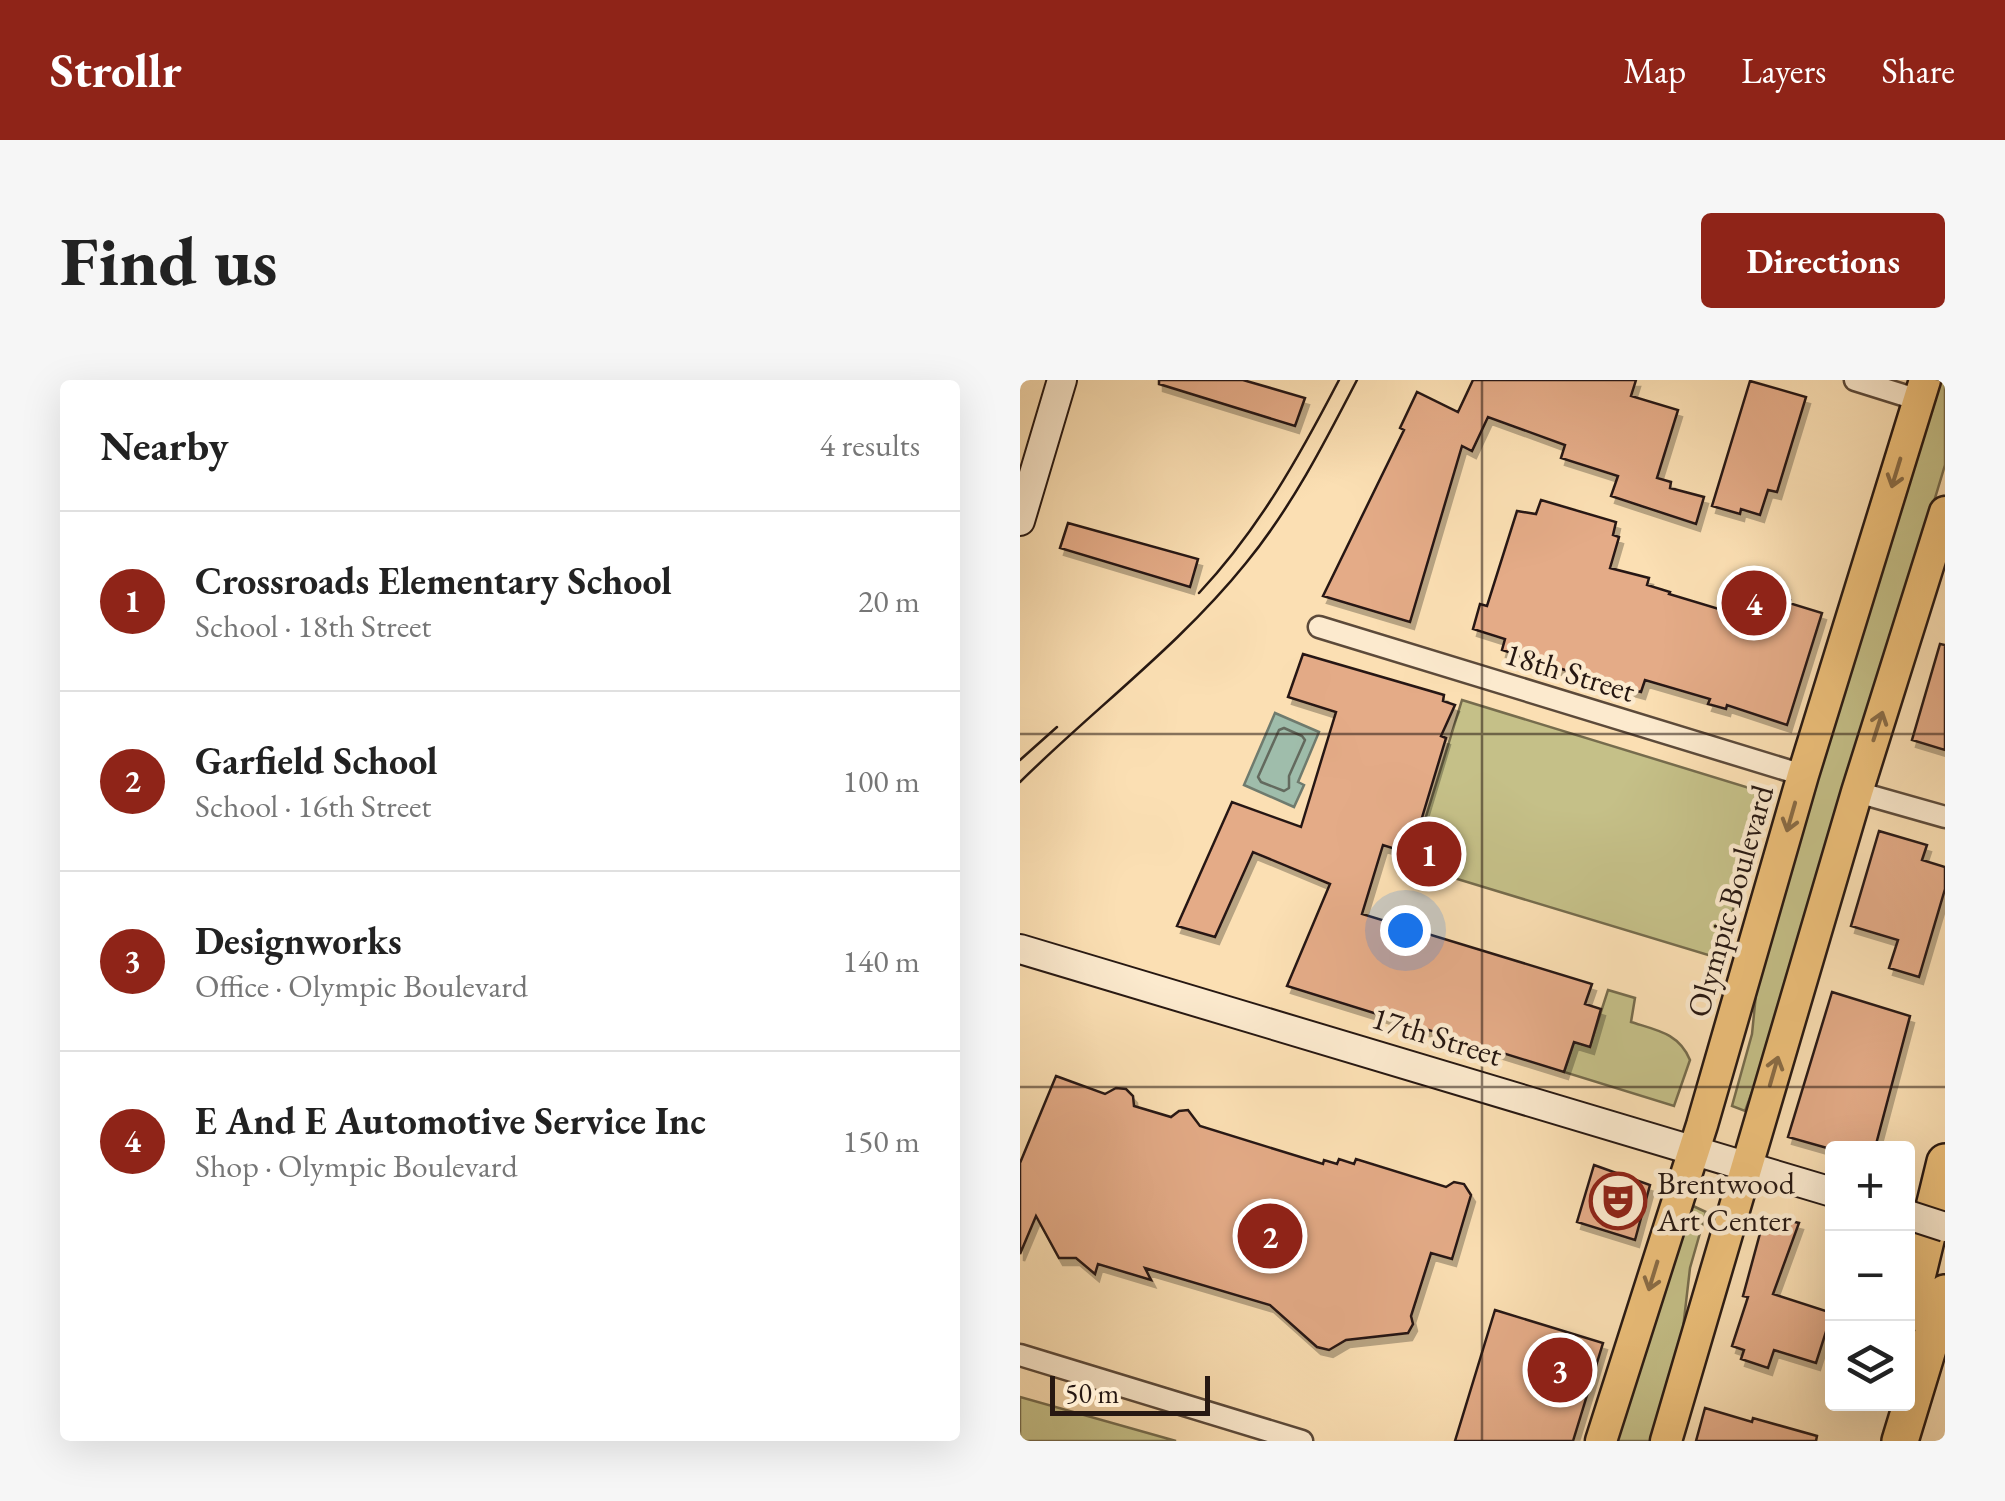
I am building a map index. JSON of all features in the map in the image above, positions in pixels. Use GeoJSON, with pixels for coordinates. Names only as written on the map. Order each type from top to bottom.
{"type":"FeatureCollection","features":[{"type":"Feature","properties":{"kind":"highway"},"geometry":{"type":"LineString","coordinates":[[1915,1285],[1945,1162]]}},
{"type":"Feature","properties":{"kind":"highway"},"geometry":{"type":"LineString","coordinates":[[1900,1441],[1945,1293]]}},
{"type":"Feature","properties":{"kind":"highway"},"geometry":{"type":"LineString","coordinates":[[1882,1441],[1888,1411]]}},
{"type":"Feature","properties":{"kind":"main road","name":"Olympic Boulevard"},"geometry":{"type":"LineString","coordinates":[[1601,1441],[1922,390]]}},
{"type":"Feature","properties":{"kind":"main road"},"geometry":{"type":"LineString","coordinates":[[1666,1441],[1857,792],[1945,512]]}},
{"type":"Feature","properties":{"kind":"street"},"geometry":{"type":"LineString","coordinates":[[1020,521],[1062,380]]}},
{"type":"Feature","properties":{"kind":"street"},"geometry":{"type":"LineString","coordinates":[[1855,380],[1922,390]]}},
{"type":"Feature","properties":{"kind":"street","name":"18th Street"},"geometry":{"type":"LineString","coordinates":[[1319,627],[1803,775]]}},
{"type":"Feature","properties":{"kind":"street"},"geometry":{"type":"LineString","coordinates":[[1857,792],[1945,818]]}},
{"type":"Feature","properties":{"kind":"street","name":"17th Street"},"geometry":{"type":"LineString","coordinates":[[1020,948],[1825,1190]]}},
{"type":"Feature","properties":{"kind":"street"},"geometry":{"type":"LineString","coordinates":[[1915,1217],[1945,1226]]}},
{"type":"Feature","properties":{"kind":"street"},"geometry":{"type":"LineString","coordinates":[[1020,1355],[1302,1441]]}},
{"type":"Feature","properties":{"kind":"shaded area"},"geometry":{"type":"Polygon","coordinates":[[[1937,380],[1945,380],[1945,465],[1771,1041],[1745,1111],[1732,1106],[1752,1034],[1758,974],[1937,380]]]}},
{"type":"Feature","properties":{"kind":"shaded area"},"geometry":{"type":"Polygon","coordinates":[[[1462,700],[1769,794],[1718,958],[1411,865],[1462,700]]]}},
{"type":"Feature","properties":{"kind":"shaded area"},"geometry":{"type":"Polygon","coordinates":[[[1608,990],[1635,998],[1631,1022],[1666,1034],[1685,1051],[1690,1060],[1674,1106],[1564,1072],[1574,1042],[1590,1046],[1608,990]]]}},
{"type":"Feature","properties":{"kind":"shaded area"},"geometry":{"type":"Polygon","coordinates":[[[1691,1205],[1706,1212],[1690,1268],[1682,1337],[1650,1441],[1616,1441],[1691,1205]]]}},
{"type":"Feature","properties":{"kind":"shaded area"},"geometry":{"type":"Polygon","coordinates":[[[1020,1397],[1176,1441],[1020,1441],[1020,1397]]]}},
{"type":"Feature","properties":{"kind":"water"},"geometry":{"type":"Polygon","coordinates":[[[1275,713],[1319,732],[1298,782],[1304,785],[1294,807],[1244,785],[1275,713]]]}},
{"type":"Feature","properties":{"kind":"building"},"geometry":{"type":"Polygon","coordinates":[[[1159,380],[1243,380],[1305,398],[1295,426],[1159,384],[1159,380]]]}},
{"type":"Feature","properties":{"kind":"building"},"geometry":{"type":"Polygon","coordinates":[[[1473,380],[1636,380],[1631,396],[1678,410],[1657,478],[1671,482],[1670,488],[1704,497],[1696,524],[1611,496],[1618,476],[1561,458],[1565,445],[1488,417],[1472,451],[1462,446],[1410,622],[1323,596],[1404,430],[1400,428],[1417,392],[1458,412],[1473,380]]]}},
{"type":"Feature","properties":{"kind":"building"},"geometry":{"type":"Polygon","coordinates":[[[1750,381],[1806,397],[1777,492],[1768,490],[1760,515],[1712,506],[1750,381]]]}},
{"type":"Feature","properties":{"kind":"building"},"geometry":{"type":"Polygon","coordinates":[[[1541,500],[1616,522],[1613,535],[1619,537],[1610,568],[1649,578],[1647,585],[1669,594],[1722,610],[1734,578],[1822,613],[1787,725],[1727,705],[1726,709],[1708,704],[1710,699],[1645,680],[1641,692],[1587,677],[1502,650],[1505,639],[1473,629],[1480,604],[1487,606],[1517,511],[1536,514],[1541,500]]]}},
{"type":"Feature","properties":{"kind":"building"},"geometry":{"type":"Polygon","coordinates":[[[1068,523],[1198,559],[1190,587],[1060,548],[1068,523]]]}},
{"type":"Feature","properties":{"kind":"building"},"geometry":{"type":"Polygon","coordinates":[[[1940,644],[1945,645],[1945,750],[1912,740],[1940,644]]]}},
{"type":"Feature","properties":{"kind":"building"},"geometry":{"type":"Polygon","coordinates":[[[1303,654],[1444,695],[1443,701],[1455,705],[1441,736],[1446,738],[1411,854],[1383,845],[1362,914],[1592,984],[1585,1004],[1601,1009],[1590,1047],[1574,1042],[1564,1072],[1287,986],[1330,884],[1253,852],[1215,937],[1177,926],[1232,802],[1301,827],[1336,712],[1288,697],[1303,654]]]}},
{"type":"Feature","properties":{"kind":"building"},"geometry":{"type":"Polygon","coordinates":[[[1879,831],[1927,845],[1922,860],[1945,867],[1945,889],[1919,977],[1889,968],[1898,940],[1851,926],[1879,831]]]}},
{"type":"Feature","properties":{"kind":"building"},"geometry":{"type":"Polygon","coordinates":[[[1832,992],[1910,1016],[1877,1141],[1825,1141],[1825,1147],[1788,1137],[1832,992]]]}},
{"type":"Feature","properties":{"kind":"building"},"geometry":{"type":"Polygon","coordinates":[[[1056,1076],[1105,1094],[1116,1088],[1126,1089],[1133,1096],[1134,1106],[1171,1117],[1188,1110],[1200,1126],[1323,1164],[1324,1160],[1337,1164],[1339,1159],[1354,1164],[1356,1159],[1446,1187],[1454,1182],[1464,1184],[1471,1195],[1452,1259],[1431,1253],[1408,1333],[1346,1340],[1329,1350],[1317,1347],[1270,1305],[1145,1268],[1151,1280],[1098,1264],[1095,1274],[1076,1258],[1059,1258],[1036,1216],[1020,1254],[1020,1163],[1056,1076]]]}},
{"type":"Feature","properties":{"kind":"building"},"geometry":{"type":"Polygon","coordinates":[[[1594,1165],[1650,1185],[1635,1240],[1577,1222],[1594,1165]]]}},
{"type":"Feature","properties":{"kind":"building"},"geometry":{"type":"Polygon","coordinates":[[[1765,1215],[1799,1223],[1773,1294],[1825,1311],[1825,1335],[1816,1363],[1774,1350],[1768,1368],[1741,1359],[1744,1350],[1732,1346],[1748,1297],[1743,1296],[1765,1215]]]}},
{"type":"Feature","properties":{"kind":"building"},"geometry":{"type":"Polygon","coordinates":[[[1495,1310],[1603,1343],[1573,1441],[1455,1441],[1495,1310]]]}},
{"type":"Feature","properties":{"kind":"building"},"geometry":{"type":"Polygon","coordinates":[[[1705,1408],[1817,1436],[1816,1441],[1696,1441],[1705,1408]]]}},
{"type":"Feature","properties":{"kind":"tram line"},"geometry":{"type":"LineString","coordinates":[[1199,593],[1241,544],[1276,491],[1339,380]]}},
{"type":"Feature","properties":{"kind":"tram line"},"geometry":{"type":"LineString","coordinates":[[1020,782],[1165,649],[1246,563],[1292,498],[1357,380]]}},
{"type":"Feature","properties":{"kind":"tram line"},"geometry":{"type":"LineString","coordinates":[[1020,760],[1057,727]]}},
{"type":"Feature","properties":{"kind":"place","name":"E And E Automotive Service Inc"},"geometry":{"type":"Point","coordinates":[1754,603]}},
{"type":"Feature","properties":{"kind":"place","name":"Crossroads Elementary School"},"geometry":{"type":"Point","coordinates":[1429,854]}},
{"type":"Feature","properties":{"kind":"place","name":"Brentwood Art Center"},"geometry":{"type":"Point","coordinates":[1618,1201]}},
{"type":"Feature","properties":{"kind":"place","name":"Garfield School"},"geometry":{"type":"Point","coordinates":[1270,1236]}},
{"type":"Feature","properties":{"kind":"place","name":"Designworks"},"geometry":{"type":"Point","coordinates":[1560,1370]}}]}
